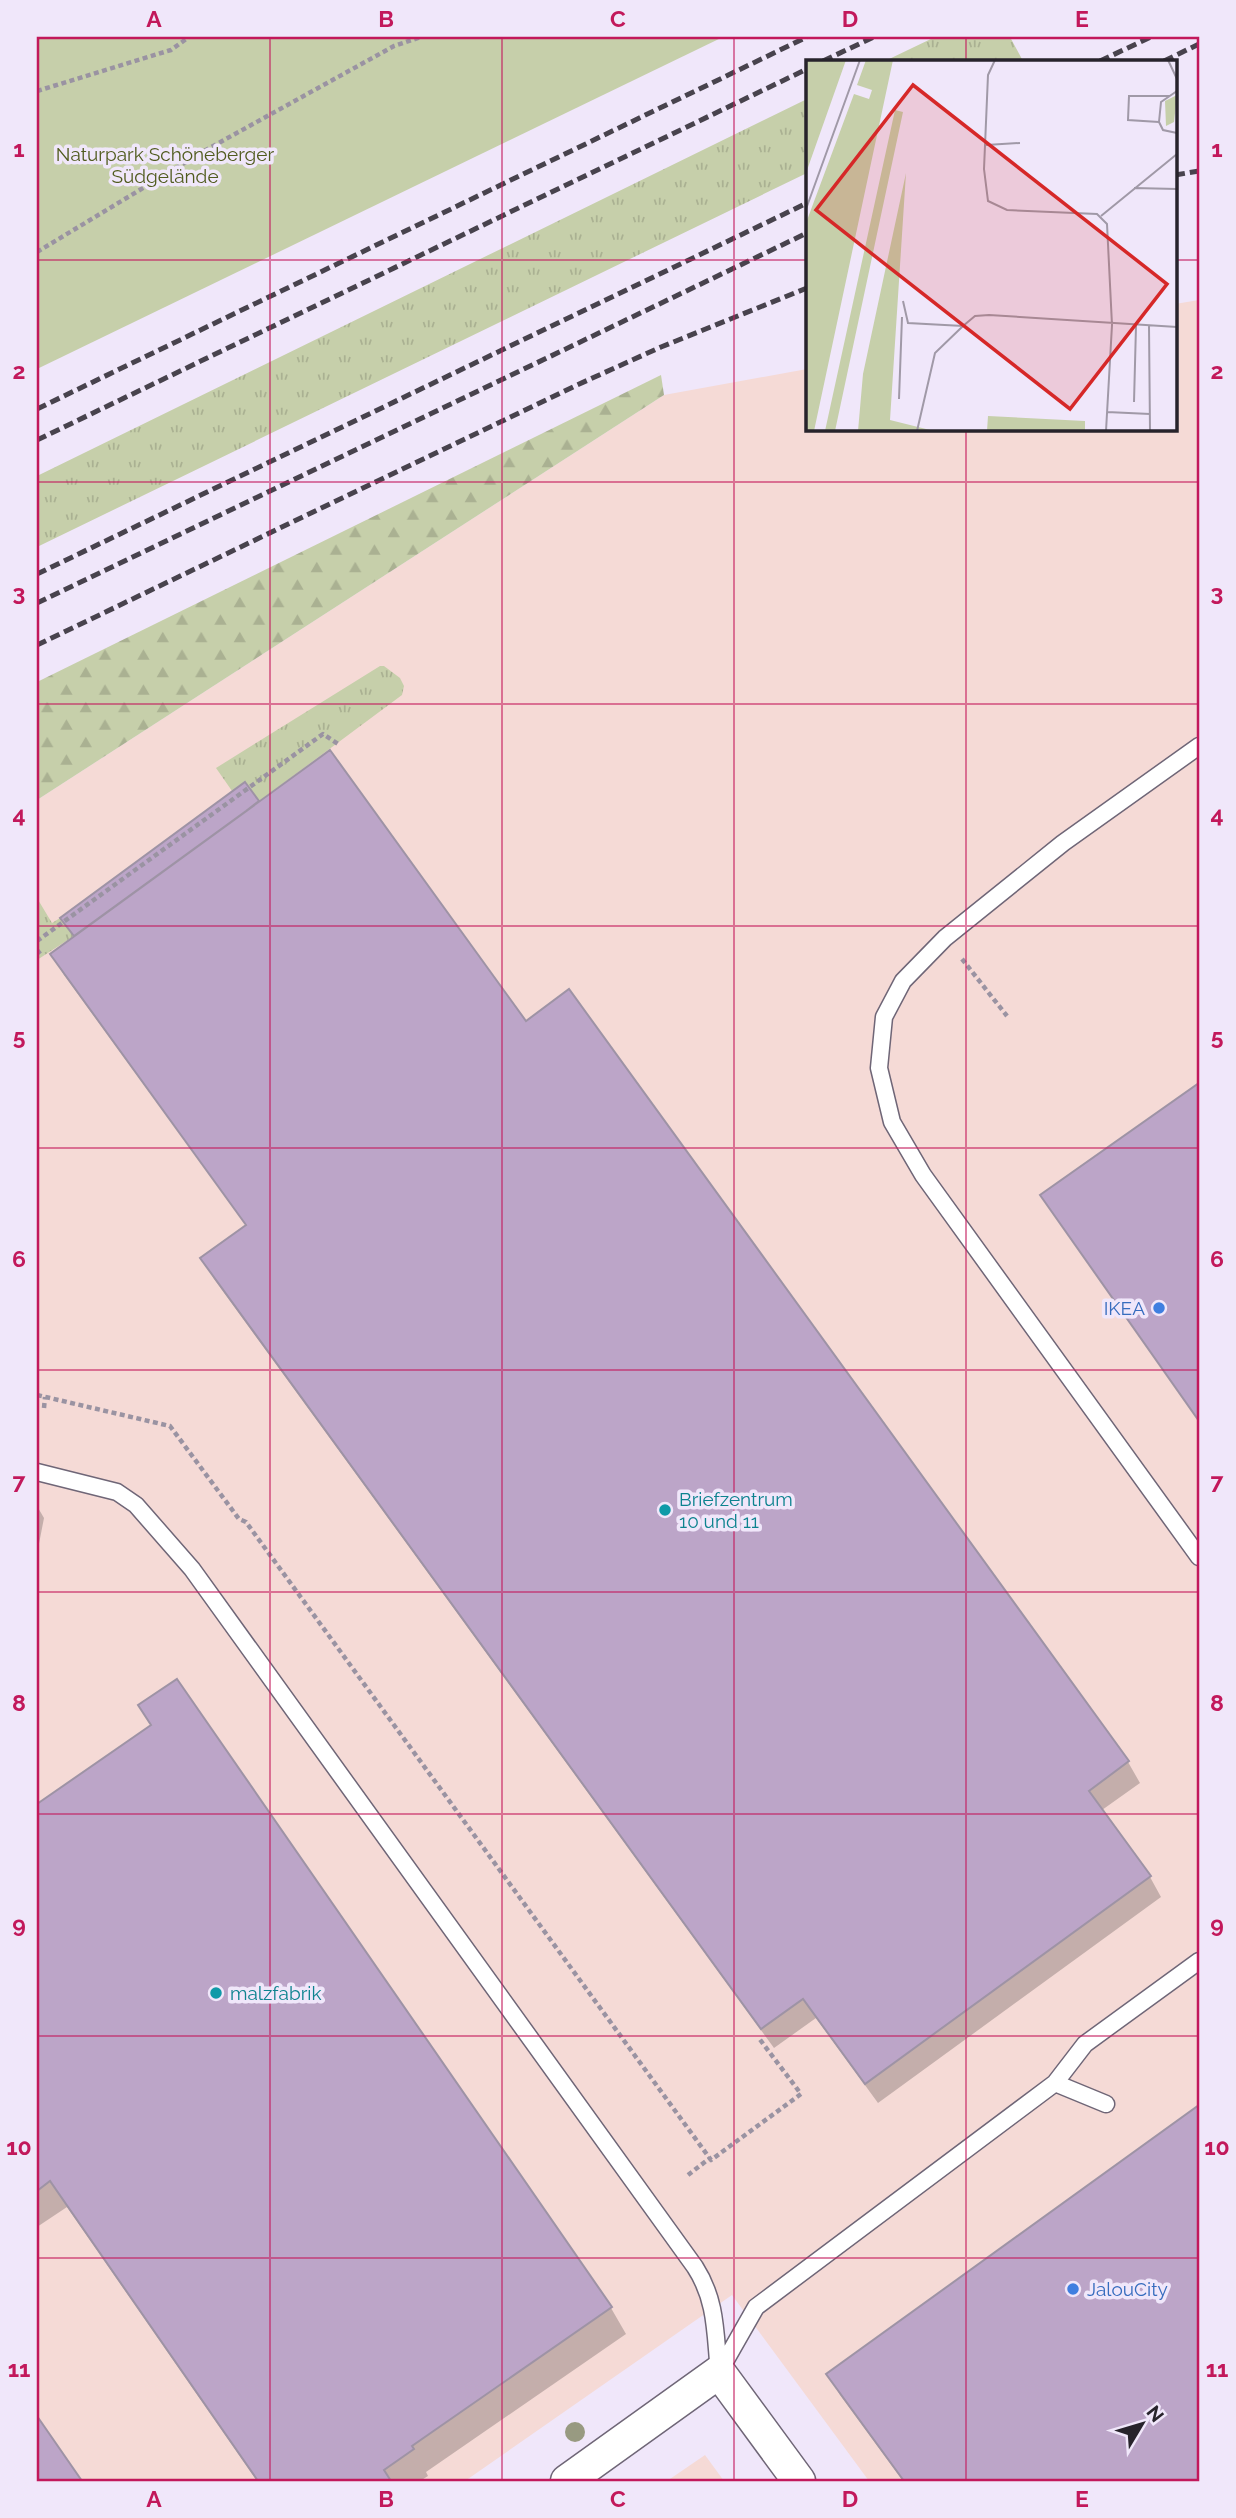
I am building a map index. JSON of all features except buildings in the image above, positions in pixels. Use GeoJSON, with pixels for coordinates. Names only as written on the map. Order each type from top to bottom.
{"type":"FeatureCollection","features":[{"type":"Feature","properties":{"kind":"street"},"geometry":{"type":"LineString","coordinates":[[567,2481],[719,2372],[799,2481]]}},
{"type":"Feature","properties":{"kind":"lane"},"geometry":{"type":"LineString","coordinates":[[1199,746],[1063,843],[945,938],[903,981],[884,1017],[879,1068],[892,1122],[923,1174],[1199,1557]]}},
{"type":"Feature","properties":{"kind":"lane"},"geometry":{"type":"LineString","coordinates":[[37,1472],[117,1492],[136,1505],[192,1569],[707,2285],[712,2302],[719,2372]]}},
{"type":"Feature","properties":{"kind":"lane"},"geometry":{"type":"LineString","coordinates":[[719,2372],[756,2307],[1055,2083],[1085,2044],[1199,1961]]}},
{"type":"Feature","properties":{"kind":"lane"},"geometry":{"type":"LineString","coordinates":[[1055,2083],[1106,2104]]}},
{"type":"Feature","properties":{"kind":"path"},"geometry":{"type":"LineString","coordinates":[[37,91],[171,50],[189,37]]}},
{"type":"Feature","properties":{"kind":"path"},"geometry":{"type":"LineString","coordinates":[[37,252],[206,150],[394,46],[421,37]]}},
{"type":"Feature","properties":{"kind":"path"},"geometry":{"type":"LineString","coordinates":[[37,941],[323,734],[338,744]]}},
{"type":"Feature","properties":{"kind":"path"},"geometry":{"type":"LineString","coordinates":[[945,938],[1007,1016]]}},
{"type":"Feature","properties":{"kind":"path"},"geometry":{"type":"LineString","coordinates":[[37,950],[42,956]]}},
{"type":"Feature","properties":{"kind":"path"},"geometry":{"type":"LineString","coordinates":[[37,1395],[170,1426],[239,1519],[246,1522],[710,2158]]}},
{"type":"Feature","properties":{"kind":"path"},"geometry":{"type":"LineString","coordinates":[[44,1408],[45,1397]]}},
{"type":"Feature","properties":{"kind":"path"},"geometry":{"type":"LineString","coordinates":[[688,2175],[801,2094],[758,2036]]}},
{"type":"Feature","properties":{"kind":"shaded area"},"geometry":{"type":"Polygon","coordinates":[[[1199,300],[1199,2481],[869,2481],[732,2295],[465,2481],[37,2481],[37,800],[664,395],[806,369],[806,430],[1176,430],[1176,304],[1199,300]]]}},
{"type":"Feature","properties":{"kind":"shaded area"},"geometry":{"type":"Polygon","coordinates":[[[705,2455],[724,2481],[667,2481],[705,2455]]]}},
{"type":"Feature","properties":{"kind":"green space","name":"Naturpark Schöneberger Südgelände"},"geometry":{"type":"Polygon","coordinates":[[[37,37],[723,37],[37,369],[37,37]]]}},
{"type":"Feature","properties":{"kind":"green space"},"geometry":{"type":"Polygon","coordinates":[[[935,37],[1010,37],[1022,60],[887,60],[935,37]]]}},
{"type":"Feature","properties":{"kind":"green space"},"geometry":{"type":"Polygon","coordinates":[[[806,99],[806,173],[37,547],[37,476],[806,99]]]}},
{"type":"Feature","properties":{"kind":"green space"},"geometry":{"type":"Polygon","coordinates":[[[661,375],[664,395],[37,800],[37,682],[661,375]]]}},
{"type":"Feature","properties":{"kind":"green space"},"geometry":{"type":"Polygon","coordinates":[[[380,666],[400,678],[404,686],[402,695],[246,811],[216,768],[380,666]]]}},
{"type":"Feature","properties":{"kind":"green space"},"geometry":{"type":"Polygon","coordinates":[[[37,898],[52,923],[60,918],[74,936],[37,960],[37,898]]]}},
{"type":"Feature","properties":{"kind":"railway"},"geometry":{"type":"LineString","coordinates":[[37,409],[807,37]]}},
{"type":"Feature","properties":{"kind":"railway"},"geometry":{"type":"LineString","coordinates":[[825,60],[874,37]]}},
{"type":"Feature","properties":{"kind":"railway"},"geometry":{"type":"LineString","coordinates":[[1102,60],[1151,37]]}},
{"type":"Feature","properties":{"kind":"railway"},"geometry":{"type":"LineString","coordinates":[[1166,60],[1199,44]]}},
{"type":"Feature","properties":{"kind":"railway"},"geometry":{"type":"LineString","coordinates":[[37,440],[806,69]]}},
{"type":"Feature","properties":{"kind":"railway"},"geometry":{"type":"LineString","coordinates":[[1176,175],[1199,171]]}},
{"type":"Feature","properties":{"kind":"railway"},"geometry":{"type":"LineString","coordinates":[[37,574],[806,203]]}},
{"type":"Feature","properties":{"kind":"railway"},"geometry":{"type":"LineString","coordinates":[[37,603],[806,233]]}},
{"type":"Feature","properties":{"kind":"railway"},"geometry":{"type":"LineString","coordinates":[[37,645],[577,385],[661,347],[806,288]]}},
{"type":"Feature","properties":{"kind":"place","name":"IKEA"},"geometry":{"type":"Point","coordinates":[1159,1308]}},
{"type":"Feature","properties":{"kind":"place","name":"Briefzentrum 10 und 11"},"geometry":{"type":"Point","coordinates":[665,1510]}},
{"type":"Feature","properties":{"kind":"place","name":"malzfabrik"},"geometry":{"type":"Point","coordinates":[216,1993]}},
{"type":"Feature","properties":{"kind":"place","name":"JalouCity"},"geometry":{"type":"Point","coordinates":[1073,2289]}}]}
